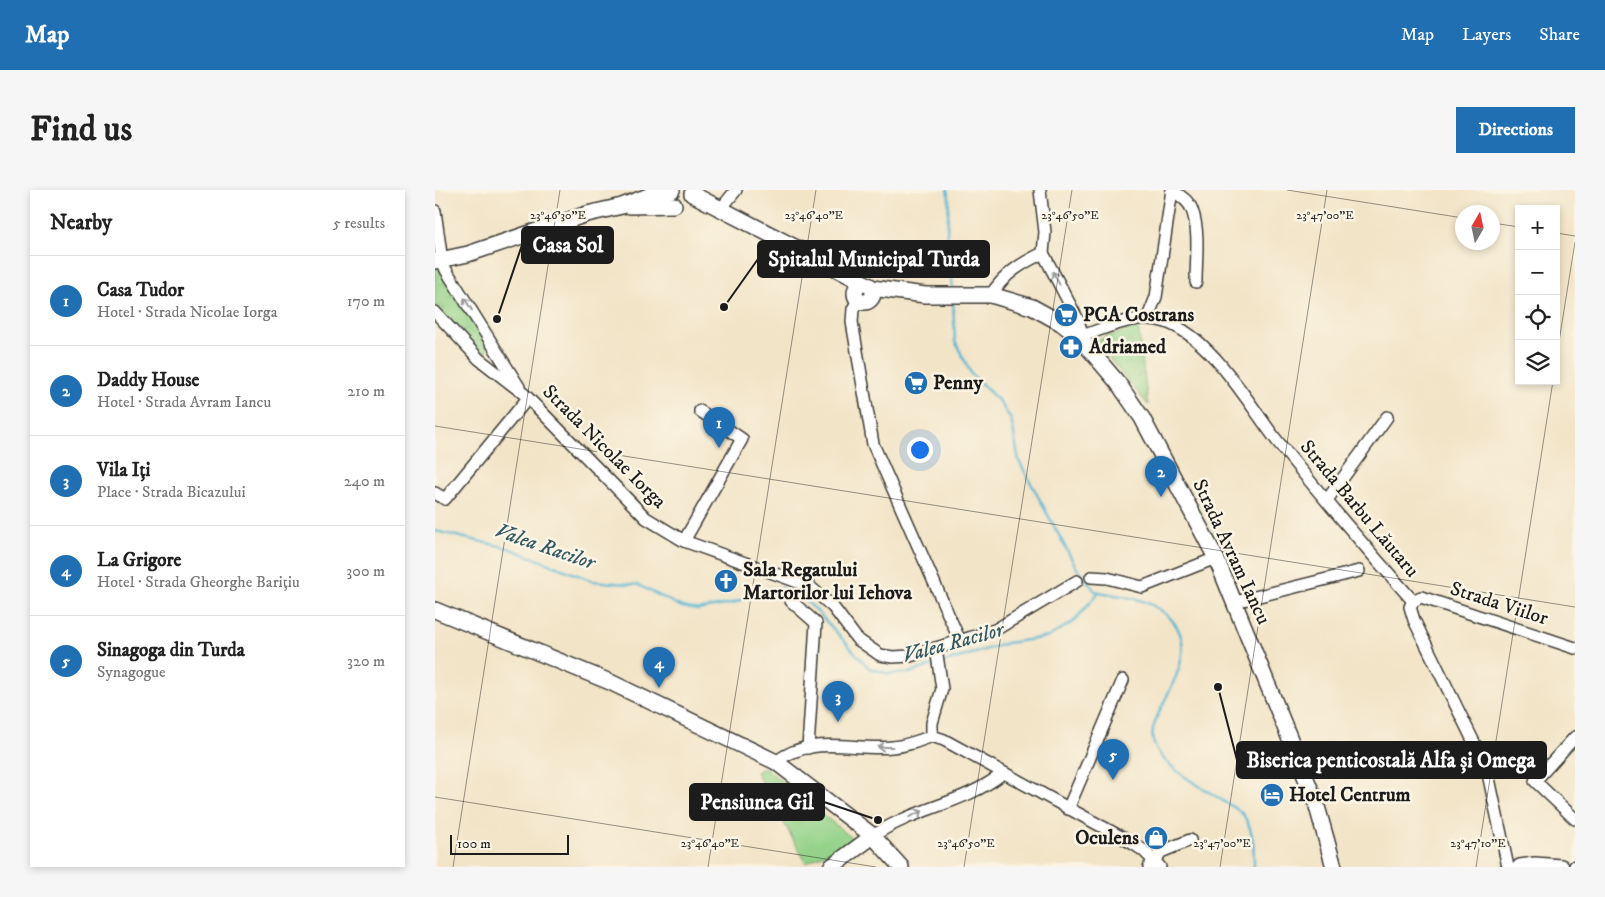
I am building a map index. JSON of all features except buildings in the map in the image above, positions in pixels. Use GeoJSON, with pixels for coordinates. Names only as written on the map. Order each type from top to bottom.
{"type":"FeatureCollection","features":[{"type":"Feature","properties":{"kind":"main road","name":"Strada Avram Iancu"},"geometry":{"type":"LineString","coordinates":[[439,261],[587,214],[681,196],[723,211],[823,263],[864,293],[991,295],[1032,308],[1081,337],[1143,418],[1216,558],[1317,804],[1334,867]]}},
{"type":"Feature","properties":{"kind":"main road"},"geometry":{"type":"LineString","coordinates":[[435,610],[610,682],[776,762],[873,836],[901,867]]}},
{"type":"Feature","properties":{"kind":"main road"},"geometry":{"type":"LineString","coordinates":[[831,867],[873,836]]}},
{"type":"Feature","properties":{"kind":"main road"},"geometry":{"type":"LineString","coordinates":[[1520,867],[1545,865],[1561,867]]}},
{"type":"Feature","properties":{"kind":"street"},"geometry":{"type":"LineString","coordinates":[[723,211],[736,190]]}},
{"type":"Feature","properties":{"kind":"street"},"geometry":{"type":"LineString","coordinates":[[1041,190],[1045,232],[1043,253],[1077,318],[1081,337],[1130,320],[1148,317],[1156,297],[1172,190],[1181,196],[1192,208],[1197,248],[1196,282]]}},
{"type":"Feature","properties":{"kind":"street"},"geometry":{"type":"LineString","coordinates":[[435,211],[439,261]]}},
{"type":"Feature","properties":{"kind":"street"},"geometry":{"type":"LineString","coordinates":[[991,295],[997,286],[1017,267],[1043,253]]}},
{"type":"Feature","properties":{"kind":"street","name":"Strada Nicolae Iorga"},"geometry":{"type":"LineString","coordinates":[[439,261],[526,396]]}},
{"type":"Feature","properties":{"kind":"street"},"geometry":{"type":"LineString","coordinates":[[864,293],[853,309],[853,322],[871,437],[960,641]]}},
{"type":"Feature","properties":{"kind":"street","name":"Strada Nicolae Iorga"},"geometry":{"type":"LineString","coordinates":[[435,312],[479,359],[526,396],[633,507],[667,532],[684,540],[809,586],[833,607],[857,640],[881,654],[893,658],[937,654],[960,641],[995,630],[1077,581]]}},
{"type":"Feature","properties":{"kind":"street","name":"Strada Barbu Lăutaru"},"geometry":{"type":"LineString","coordinates":[[1148,317],[1179,328],[1191,336],[1225,370],[1278,441],[1413,600],[1411,612],[1418,628],[1487,769],[1508,867]]}},
{"type":"Feature","properties":{"kind":"street"},"geometry":{"type":"LineString","coordinates":[[479,359],[488,357],[493,346]]}},
{"type":"Feature","properties":{"kind":"street"},"geometry":{"type":"LineString","coordinates":[[435,493],[445,500],[526,396]]}},
{"type":"Feature","properties":{"kind":"street"},"geometry":{"type":"LineString","coordinates":[[684,540],[742,439],[700,411]]}},
{"type":"Feature","properties":{"kind":"street"},"geometry":{"type":"LineString","coordinates":[[1327,500],[1387,418]]}},
{"type":"Feature","properties":{"kind":"street"},"geometry":{"type":"LineString","coordinates":[[1091,577],[1107,578],[1142,588],[1216,558]]}},
{"type":"Feature","properties":{"kind":"street"},"geometry":{"type":"LineString","coordinates":[[1235,602],[1359,572]]}},
{"type":"Feature","properties":{"kind":"street","name":"Strada Viilor"},"geometry":{"type":"LineString","coordinates":[[1413,600],[1421,597],[1575,648]]}},
{"type":"Feature","properties":{"kind":"street"},"geometry":{"type":"LineString","coordinates":[[791,601],[816,623],[808,748]]}},
{"type":"Feature","properties":{"kind":"street"},"geometry":{"type":"LineString","coordinates":[[932,736],[931,723],[942,689],[942,677],[937,654]]}},
{"type":"Feature","properties":{"kind":"street"},"geometry":{"type":"LineString","coordinates":[[1068,809],[1123,680]]}},
{"type":"Feature","properties":{"kind":"street"},"geometry":{"type":"LineString","coordinates":[[776,762],[790,753],[808,748],[831,745],[889,748],[905,746],[932,736],[1132,843],[1154,865],[1161,852],[1190,840]]}},
{"type":"Feature","properties":{"kind":"street"},"geometry":{"type":"LineString","coordinates":[[1575,737],[1535,781],[1575,818]]}},
{"type":"Feature","properties":{"kind":"street"},"geometry":{"type":"LineString","coordinates":[[873,836],[915,814],[964,796],[1003,773]]}},
{"type":"Feature","properties":{"kind":"green space"},"geometry":{"type":"Polygon","coordinates":[[[435,266],[438,266],[489,347],[486,352],[480,353],[435,305],[435,266]]]}},
{"type":"Feature","properties":{"kind":"green space"},"geometry":{"type":"Polygon","coordinates":[[[1138,326],[1148,405],[1095,341],[1138,326]]]}},
{"type":"Feature","properties":{"kind":"green space"},"geometry":{"type":"Polygon","coordinates":[[[764,767],[852,838],[852,840],[806,863],[756,772],[764,767]]]}},
{"type":"Feature","properties":{"kind":"waterway"},"geometry":{"type":"LineString","coordinates":[[947,190],[949,199],[947,235],[953,290]]}},
{"type":"Feature","properties":{"kind":"waterway","name":"Valea Racilor"},"geometry":{"type":"LineString","coordinates":[[953,301],[955,341],[971,374],[998,400],[1011,419],[1019,461],[1076,567],[1095,591],[1147,603],[1154,606],[1174,622],[1182,640],[1181,659],[1175,679],[1158,715],[1153,731],[1154,744],[1160,754],[1176,770],[1243,814],[1252,834],[1254,867]]}},
{"type":"Feature","properties":{"kind":"waterway","name":"Valea Racilor"},"geometry":{"type":"LineString","coordinates":[[435,531],[508,548],[593,581],[638,585],[682,607],[698,610],[733,603],[769,588],[782,588],[795,592],[814,608],[869,668],[889,674],[909,673],[934,665]]}},
{"type":"Feature","properties":{"kind":"waterway","name":"Valea Racilor"},"geometry":{"type":"LineString","coordinates":[[942,663],[1007,643],[1048,637],[1073,622],[1099,592]]}},
{"type":"Feature","properties":{"kind":"place","name":"Spitalul Municipal Turda"},"geometry":{"type":"Point","coordinates":[724,307]}},
{"type":"Feature","properties":{"kind":"place","name":"PCA Costrans"},"geometry":{"type":"Point","coordinates":[1066,315]}},
{"type":"Feature","properties":{"kind":"place","name":"Casa Sol"},"geometry":{"type":"Point","coordinates":[497,319]}},
{"type":"Feature","properties":{"kind":"place","name":"Adriamed"},"geometry":{"type":"Point","coordinates":[1071,347]}},
{"type":"Feature","properties":{"kind":"place","name":"Penny"},"geometry":{"type":"Point","coordinates":[916,383]}},
{"type":"Feature","properties":{"kind":"place","name":"Casa Tudor"},"geometry":{"type":"Point","coordinates":[719,448]}},
{"type":"Feature","properties":{"kind":"place","name":"Daddy House"},"geometry":{"type":"Point","coordinates":[1161,497]}},
{"type":"Feature","properties":{"kind":"place","name":"Sala Regatului Martorilor lui Iehova"},"geometry":{"type":"Point","coordinates":[726,581]}},
{"type":"Feature","properties":{"kind":"place","name":"Biserica penticostală Alfa și Omega"},"geometry":{"type":"Point","coordinates":[1218,687]}},
{"type":"Feature","properties":{"kind":"place","name":"La Grigore"},"geometry":{"type":"Point","coordinates":[659,688]}},
{"type":"Feature","properties":{"kind":"place","name":"Vila Iți"},"geometry":{"type":"Point","coordinates":[838,722]}},
{"type":"Feature","properties":{"kind":"place","name":"Sinagoga din Turda"},"geometry":{"type":"Point","coordinates":[1113,780]}},
{"type":"Feature","properties":{"kind":"place","name":"Hotel Centrum"},"geometry":{"type":"Point","coordinates":[1272,795]}},
{"type":"Feature","properties":{"kind":"place","name":"Pensiunea Gil"},"geometry":{"type":"Point","coordinates":[878,820]}},
{"type":"Feature","properties":{"kind":"place","name":"Oculens"},"geometry":{"type":"Point","coordinates":[1156,838]}}]}
